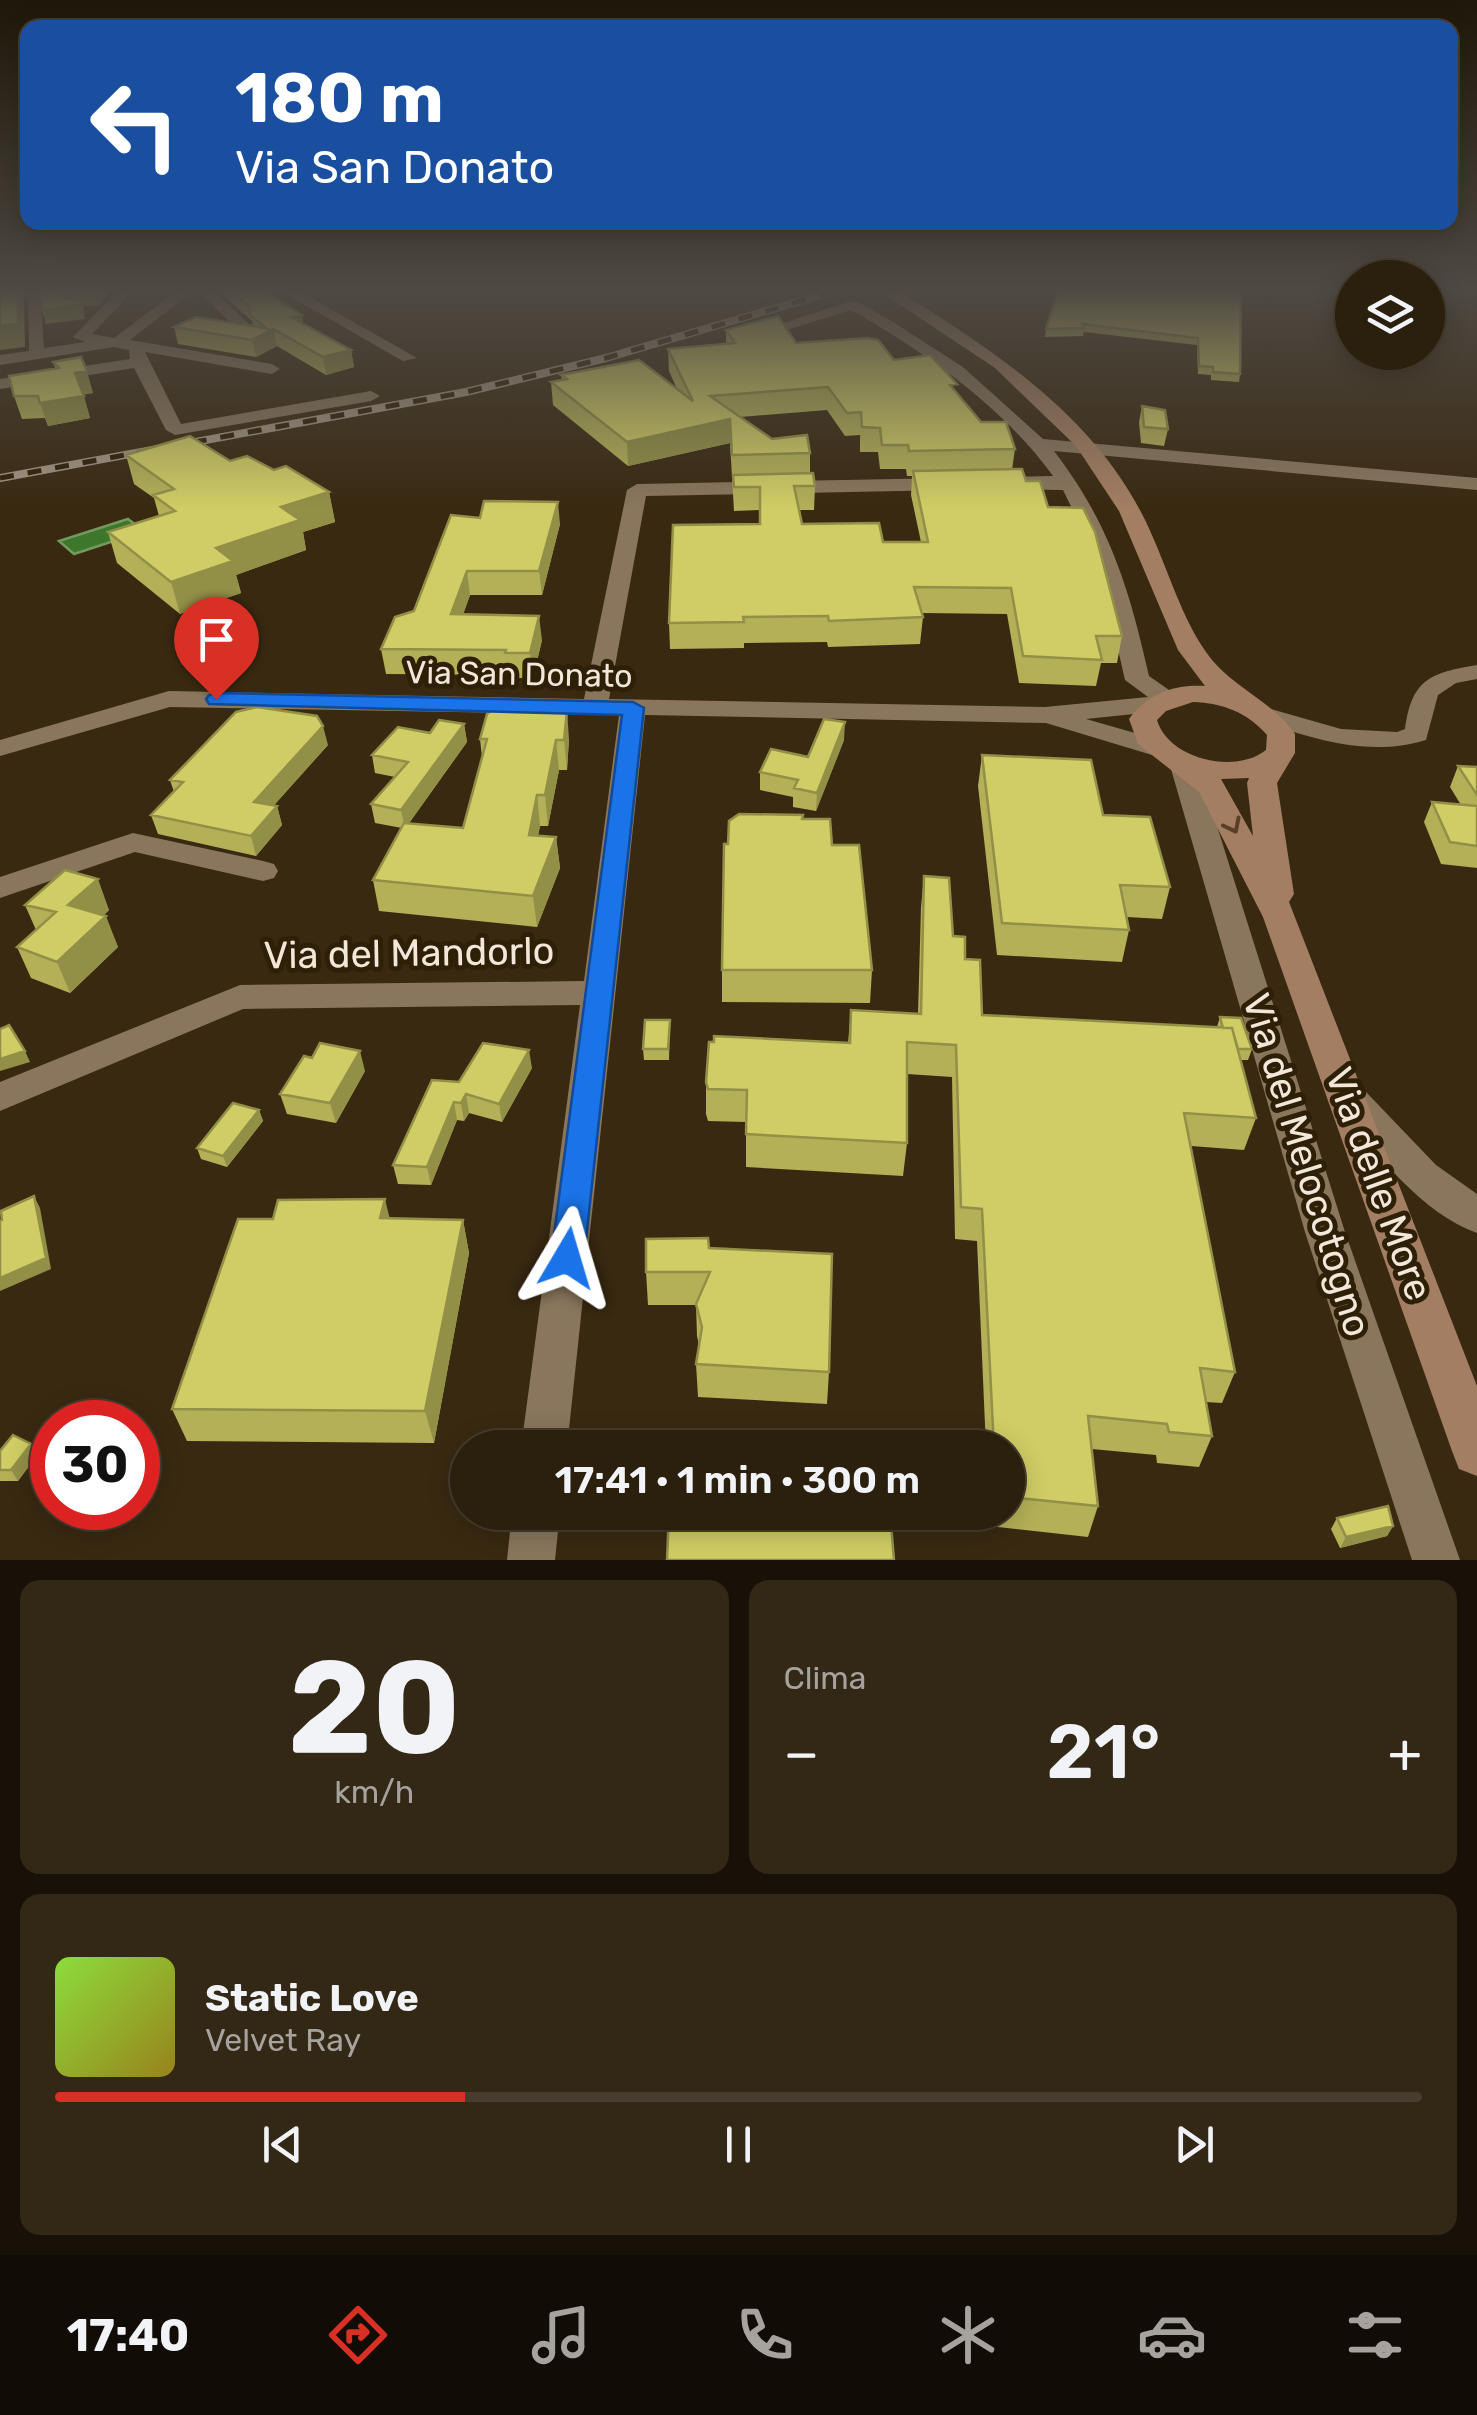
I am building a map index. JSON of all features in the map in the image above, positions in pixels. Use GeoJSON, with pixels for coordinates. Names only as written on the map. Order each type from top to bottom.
{"type":"FeatureCollection","features":[{"type":"Feature","properties":{"kind":"main road"},"geometry":{"type":"LineString","coordinates":[[1000,363],[1089,449],[1130,512],[1190,650],[1212,678],[1281,734],[1276,757],[1262,783],[1280,917]]}},
{"type":"Feature","properties":{"kind":"main road"},"geometry":{"type":"LineString","coordinates":[[1190,650],[1190,675],[1142,719],[1148,738],[1212,786],[1280,917]]}},
{"type":"Feature","properties":{"kind":"main road"},"geometry":{"type":"LineString","coordinates":[[1168,699],[1214,696],[1255,710]]}},
{"type":"Feature","properties":{"kind":"main road"},"geometry":{"type":"LineString","coordinates":[[1172,758],[1226,772],[1254,769],[1276,757]]}},
{"type":"Feature","properties":{"kind":"main road","name":"Via delle More"},"geometry":{"type":"LineString","coordinates":[[1280,917],[1477,1451]]}},
{"type":"Feature","properties":{"kind":"street"},"geometry":{"type":"LineString","coordinates":[[0,384],[82,363]]}},
{"type":"Feature","properties":{"kind":"street"},"geometry":{"type":"LineString","coordinates":[[138,363],[175,430],[371,396]]}},
{"type":"Feature","properties":{"kind":"street"},"geometry":{"type":"LineString","coordinates":[[221,363],[272,370]]}},
{"type":"Feature","properties":{"kind":"street"},"geometry":{"type":"LineString","coordinates":[[949,363],[1034,444],[1066,482],[1093,524],[1109,565],[1137,680],[1168,699]]}},
{"type":"Feature","properties":{"kind":"street"},"geometry":{"type":"LineString","coordinates":[[1034,444],[1477,484]]}},
{"type":"Feature","properties":{"kind":"street"},"geometry":{"type":"LineString","coordinates":[[595,708],[637,490],[1066,482]]}},
{"type":"Feature","properties":{"kind":"street"},"geometry":{"type":"LineString","coordinates":[[1255,710],[1338,736],[1401,741],[1417,734],[1421,698],[1431,684],[1445,677],[1477,672]]}},
{"type":"Feature","properties":{"kind":"street"},"geometry":{"type":"LineString","coordinates":[[1044,715],[1168,699]]}},
{"type":"Feature","properties":{"kind":"street","name":"Via San Donato"},"geometry":{"type":"LineString","coordinates":[[0,748],[169,700],[1044,715]]}},
{"type":"Feature","properties":{"kind":"street"},"geometry":{"type":"LineString","coordinates":[[546,1430],[633,708]]}},
{"type":"Feature","properties":{"kind":"street"},"geometry":{"type":"LineString","coordinates":[[1044,715],[1172,758]]}},
{"type":"Feature","properties":{"kind":"street"},"geometry":{"type":"LineString","coordinates":[[1276,757],[1338,736]]}},
{"type":"Feature","properties":{"kind":"street","name":"Via del Melocotogno"},"geometry":{"type":"LineString","coordinates":[[1172,758],[1436,1560]]}},
{"type":"Feature","properties":{"kind":"street"},"geometry":{"type":"LineString","coordinates":[[0,888],[132,842],[263,871]]}},
{"type":"Feature","properties":{"kind":"street","name":"Via del Mandorlo"},"geometry":{"type":"LineString","coordinates":[[0,1097],[240,998],[599,993]]}},
{"type":"Feature","properties":{"kind":"street"},"geometry":{"type":"LineString","coordinates":[[1346,1095],[1422,1176],[1477,1216]]}},
{"type":"Feature","properties":{"kind":"street"},"geometry":{"type":"LineString","coordinates":[[531,1560],[534,1530]]}},
{"type":"Feature","properties":{"kind":"shaded area"},"geometry":{"type":"Polygon","coordinates":[[[128,519],[144,531],[74,554],[59,541],[128,519]]]}},
{"type":"Feature","properties":{"kind":"building"},"geometry":{"type":"Polygon","coordinates":[[[54,363],[83,363],[87,371],[75,373],[84,396],[40,403],[38,396],[14,396],[9,376],[59,368],[54,363]]]}},
{"type":"Feature","properties":{"kind":"building"},"geometry":{"type":"Polygon","coordinates":[[[643,363],[693,401],[675,363],[937,363],[957,384],[950,385],[981,422],[1006,422],[1015,449],[909,451],[908,445],[882,445],[880,428],[862,427],[861,412],[847,413],[828,387],[710,396],[772,439],[807,435],[810,453],[732,455],[730,419],[627,442],[551,382],[567,379],[561,375],[643,363]]]}},
{"type":"Feature","properties":{"kind":"building"},"geometry":{"type":"Polygon","coordinates":[[[1199,363],[1240,363],[1240,374],[1213,372],[1213,367],[1199,366],[1199,363]]]}},
{"type":"Feature","properties":{"kind":"building"},"geometry":{"type":"Polygon","coordinates":[[[1142,406],[1165,410],[1168,429],[1144,427],[1142,406]]]}},
{"type":"Feature","properties":{"kind":"building"},"geometry":{"type":"Polygon","coordinates":[[[190,436],[230,461],[247,456],[274,470],[286,466],[329,492],[281,507],[300,520],[216,548],[233,561],[171,582],[108,532],[175,511],[153,495],[174,489],[126,455],[190,436]]]}},
{"type":"Feature","properties":{"kind":"building"},"geometry":{"type":"Polygon","coordinates":[[[1022,469],[1026,481],[1040,481],[1048,507],[1083,508],[1095,532],[1122,636],[1096,636],[1102,660],[1023,656],[1011,588],[914,587],[923,617],[829,621],[828,616],[743,617],[744,622],[669,623],[673,525],[760,524],[760,487],[734,487],[733,475],[813,473],[815,486],[794,486],[802,524],[879,523],[883,542],[928,542],[913,471],[1022,469]]]}},
{"type":"Feature","properties":{"kind":"building"},"geometry":{"type":"Polygon","coordinates":[[[484,501],[558,502],[539,571],[467,571],[451,614],[539,616],[530,653],[381,649],[395,617],[414,611],[451,515],[480,518],[484,501]]]}},
{"type":"Feature","properties":{"kind":"building"},"geometry":{"type":"Polygon","coordinates":[[[257,707],[317,716],[323,726],[254,802],[277,806],[251,836],[151,815],[183,782],[170,780],[236,712],[257,707]]]}},
{"type":"Feature","properties":{"kind":"building"},"geometry":{"type":"Polygon","coordinates":[[[492,710],[567,710],[564,740],[556,740],[545,795],[537,795],[529,835],[556,837],[533,896],[373,880],[404,823],[463,828],[487,739],[480,739],[487,714],[492,710]]]}},
{"type":"Feature","properties":{"kind":"building"},"geometry":{"type":"Polygon","coordinates":[[[824,719],[845,722],[817,793],[794,788],[798,780],[760,772],[771,749],[808,757],[824,719]]]}},
{"type":"Feature","properties":{"kind":"building"},"geometry":{"type":"Polygon","coordinates":[[[439,720],[464,724],[401,810],[371,804],[408,762],[372,755],[398,727],[430,733],[439,720]]]}},
{"type":"Feature","properties":{"kind":"building"},"geometry":{"type":"Polygon","coordinates":[[[982,755],[1091,760],[1103,815],[1150,817],[1170,887],[1120,885],[1129,930],[1002,923],[982,755]]]}},
{"type":"Feature","properties":{"kind":"building"},"geometry":{"type":"Polygon","coordinates":[[[1458,766],[1477,767],[1477,795],[1458,766]]]}},
{"type":"Feature","properties":{"kind":"building"},"geometry":{"type":"Polygon","coordinates":[[[1432,802],[1477,806],[1477,846],[1450,842],[1432,802]]]}},
{"type":"Feature","properties":{"kind":"building"},"geometry":{"type":"Polygon","coordinates":[[[739,814],[830,819],[832,845],[859,845],[872,970],[722,970],[724,844],[728,844],[729,821],[739,814]]]}},
{"type":"Feature","properties":{"kind":"building"},"geometry":{"type":"Polygon","coordinates":[[[65,870],[98,879],[68,905],[106,916],[57,962],[17,947],[56,912],[25,905],[65,870]]]}},
{"type":"Feature","properties":{"kind":"building"},"geometry":{"type":"Polygon","coordinates":[[[924,876],[949,878],[953,936],[965,937],[965,959],[980,960],[982,1015],[1232,1028],[1256,1118],[1184,1113],[1235,1372],[1200,1368],[1212,1436],[1169,1432],[1167,1424],[1088,1416],[1098,1506],[1025,1499],[1025,1430],[993,1430],[982,1209],[961,1207],[956,1045],[907,1042],[907,1143],[746,1134],[747,1090],[708,1089],[709,1042],[714,1042],[714,1036],[850,1043],[851,1010],[921,1014],[924,876]]]}},
{"type":"Feature","properties":{"kind":"building"},"geometry":{"type":"Polygon","coordinates":[[[1220,1017],[1241,1018],[1252,1049],[1238,1049],[1232,1028],[1223,1028],[1220,1017]]]}},
{"type":"Feature","properties":{"kind":"building"},"geometry":{"type":"Polygon","coordinates":[[[645,1020],[670,1020],[668,1049],[643,1049],[645,1020]]]}},
{"type":"Feature","properties":{"kind":"building"},"geometry":{"type":"Polygon","coordinates":[[[9,1025],[25,1051],[0,1059],[0,1029],[9,1025]]]}},
{"type":"Feature","properties":{"kind":"building"},"geometry":{"type":"Polygon","coordinates":[[[320,1043],[360,1051],[330,1103],[280,1094],[304,1056],[312,1058],[320,1043]]]}},
{"type":"Feature","properties":{"kind":"building"},"geometry":{"type":"Polygon","coordinates":[[[483,1043],[529,1050],[499,1104],[466,1094],[461,1103],[454,1102],[427,1167],[393,1165],[432,1080],[459,1082],[483,1043]]]}},
{"type":"Feature","properties":{"kind":"building"},"geometry":{"type":"Polygon","coordinates":[[[233,1103],[259,1110],[223,1156],[197,1148],[233,1103]]]}},
{"type":"Feature","properties":{"kind":"building"},"geometry":{"type":"Polygon","coordinates":[[[34,1196],[46,1258],[0,1278],[1,1211],[34,1196]]]}},
{"type":"Feature","properties":{"kind":"building"},"geometry":{"type":"Polygon","coordinates":[[[385,1199],[380,1218],[463,1220],[425,1411],[172,1409],[238,1219],[273,1219],[278,1200],[385,1199]]]}},
{"type":"Feature","properties":{"kind":"building"},"geometry":{"type":"Polygon","coordinates":[[[708,1238],[709,1248],[832,1254],[829,1372],[696,1364],[702,1327],[696,1304],[710,1272],[646,1272],[646,1239],[708,1238]]]}},
{"type":"Feature","properties":{"kind":"building"},"geometry":{"type":"Polygon","coordinates":[[[13,1435],[30,1444],[11,1470],[0,1470],[0,1451],[13,1435]]]}},
{"type":"Feature","properties":{"kind":"building"},"geometry":{"type":"Polygon","coordinates":[[[1388,1506],[1393,1526],[1346,1537],[1337,1518],[1388,1506]]]}},
{"type":"Feature","properties":{"kind":"building"},"geometry":{"type":"Polygon","coordinates":[[[668,1530],[892,1530],[894,1560],[667,1560],[668,1530]]]}},
{"type":"Feature","properties":{"kind":"railway"},"geometry":{"type":"LineString","coordinates":[[0,478],[466,392],[586,363]]}},
{"type":"Feature","properties":{"kind":"route"},"geometry":{"type":"LineString","coordinates":[[216,699],[633,708],[567,1258]]}}]}
